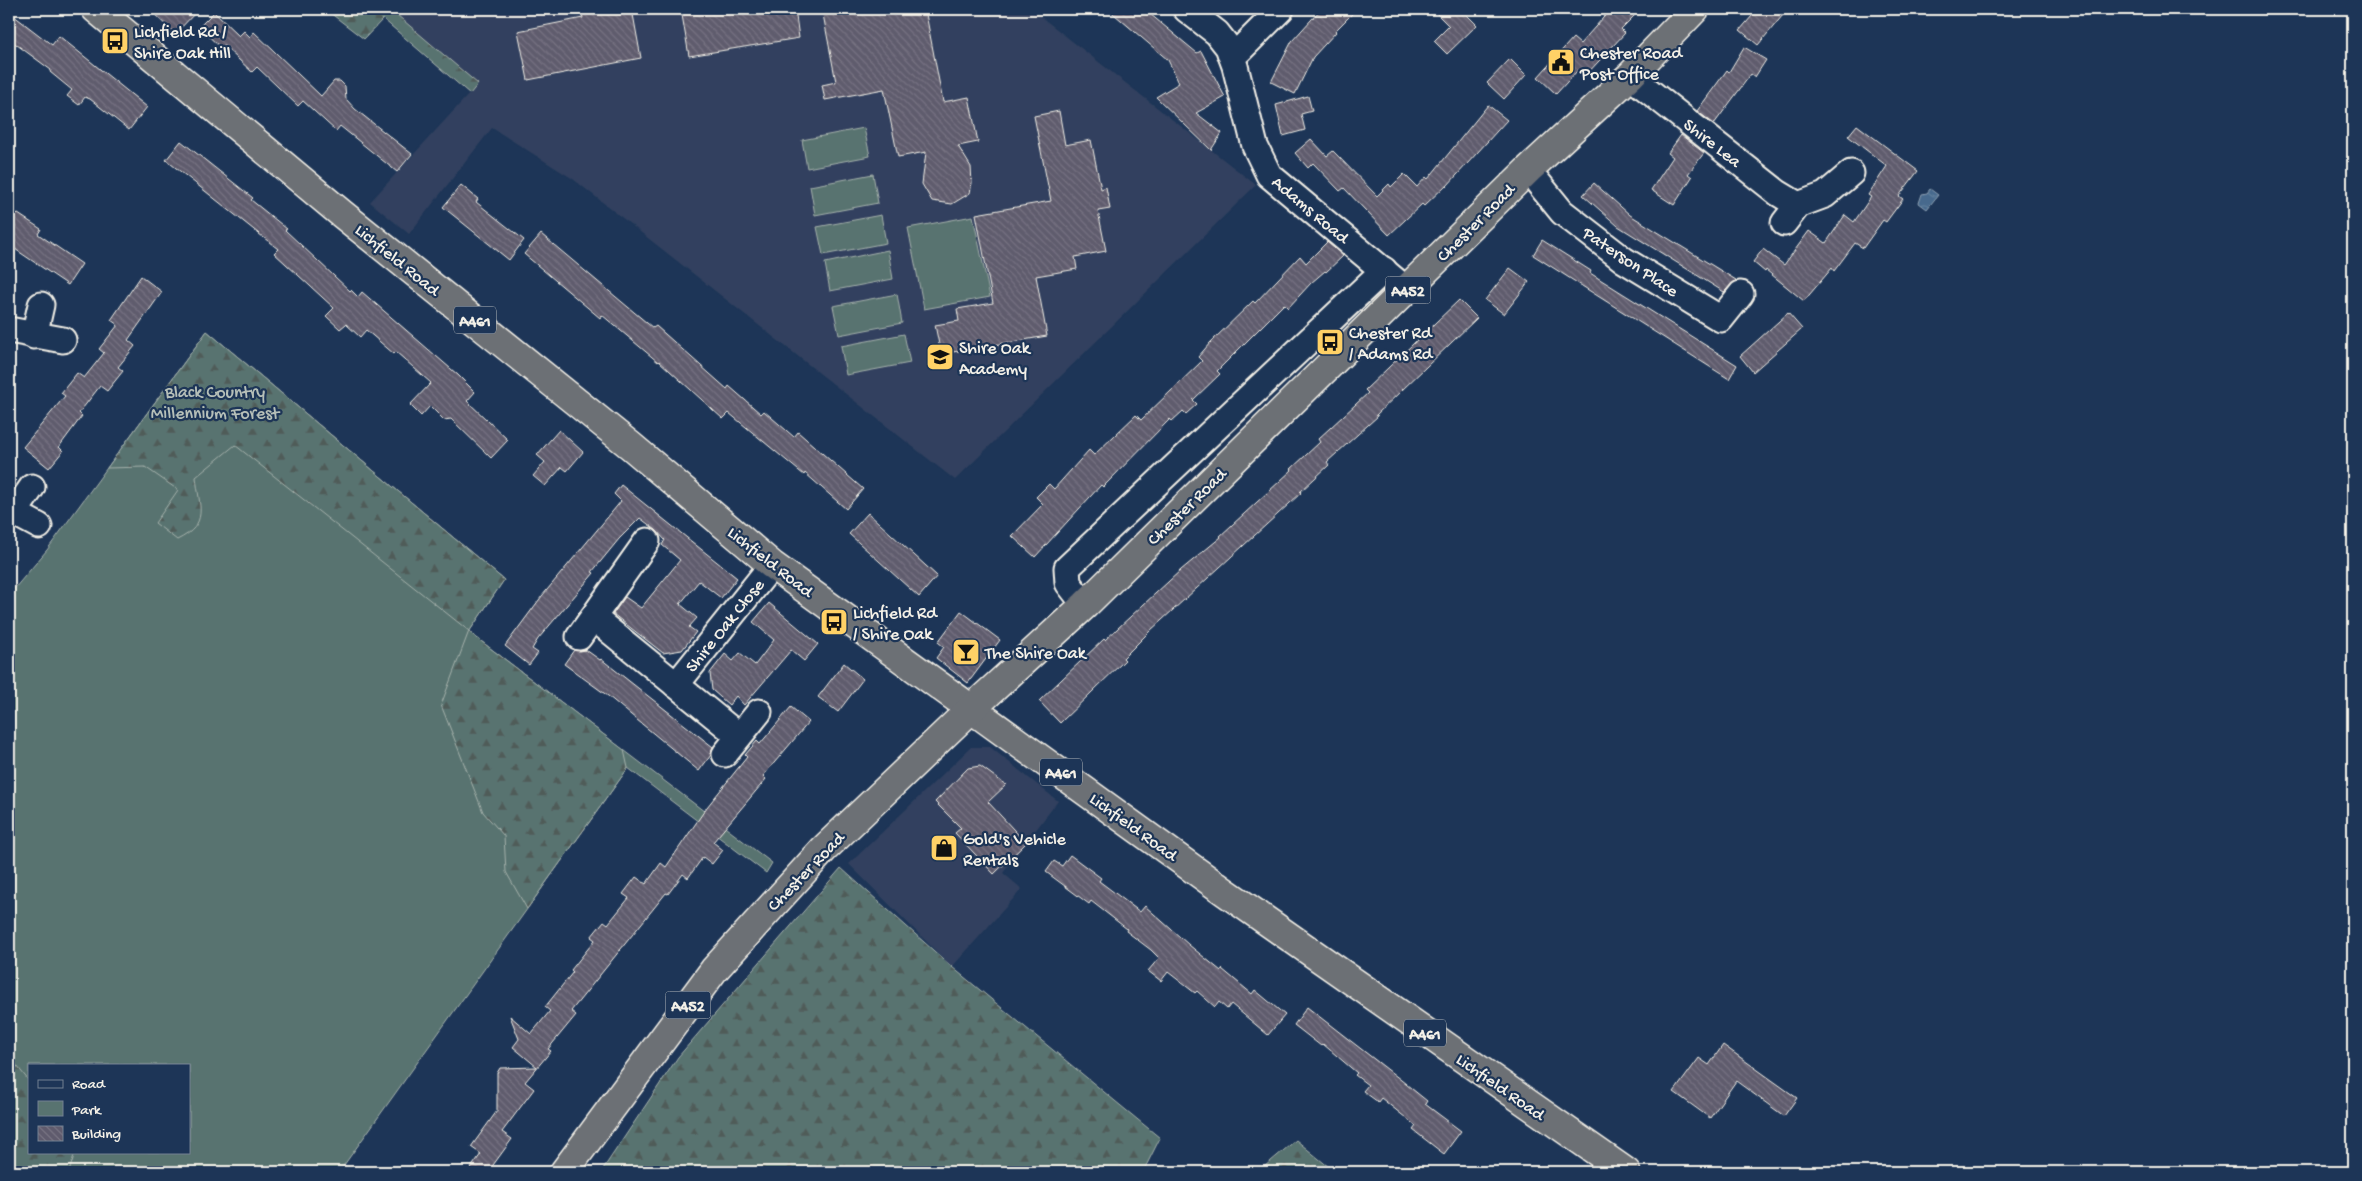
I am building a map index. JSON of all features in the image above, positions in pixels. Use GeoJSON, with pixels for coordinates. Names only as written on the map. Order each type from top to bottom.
{"type":"FeatureCollection","features":[{"type":"Feature","properties":{"kind":"highway","name":"Lichfield Road"},"geometry":{"type":"LineString","coordinates":[[96,9],[342,214],[631,446],[772,565],[1225,892],[1626,1172]]}},
{"type":"Feature","properties":{"kind":"highway","name":"Chester Road"},"geometry":{"type":"LineString","coordinates":[[564,1172],[714,970],[824,849],[971,709],[1085,605],[1528,170],[1630,76],[1695,9]]}},
{"type":"Feature","properties":{"kind":"street","name":"Adams Road"},"geometry":{"type":"LineString","coordinates":[[1186,9],[1217,33],[1231,55],[1255,146],[1269,175],[1384,270],[1406,291]]}},
{"type":"Feature","properties":{"kind":"street"},"geometry":{"type":"LineString","coordinates":[[1231,55],[1239,51],[1281,9]]}},
{"type":"Feature","properties":{"kind":"street","name":"Shire Lea"},"geometry":{"type":"LineString","coordinates":[[1630,76],[1778,193],[1791,214],[1824,195],[1851,173]]}},
{"type":"Feature","properties":{"kind":"street","name":"Paterson Place"},"geometry":{"type":"LineString","coordinates":[[1528,170],[1562,212],[1624,260],[1722,319],[1741,294]]}},
{"type":"Feature","properties":{"kind":"street","name":"Chester Road"},"geometry":{"type":"LineString","coordinates":[[1085,605],[1068,583],[1067,568],[1384,270]]}},
{"type":"Feature","properties":{"kind":"street"},"geometry":{"type":"LineString","coordinates":[[34,336],[41,305]]}},
{"type":"Feature","properties":{"kind":"street"},"geometry":{"type":"LineString","coordinates":[[9,330],[63,340]]}},
{"type":"Feature","properties":{"kind":"street"},"geometry":{"type":"LineString","coordinates":[[32,487],[11,511],[39,526]]}},
{"type":"Feature","properties":{"kind":"street","name":"Shire Oak Close"},"geometry":{"type":"LineString","coordinates":[[647,541],[586,627],[676,685],[732,745],[759,712]]}},
{"type":"Feature","properties":{"kind":"street","name":"Shire Oak Close"},"geometry":{"type":"LineString","coordinates":[[676,685],[772,565]]}},
{"type":"Feature","properties":{"kind":"shaded area","name":"Shire Oak Academy"},"geometry":{"type":"Polygon","coordinates":[[[325,9],[1031,9],[1256,185],[955,480],[573,179],[492,128],[409,234],[370,202],[469,94],[383,19],[364,39],[325,9]]]}},
{"type":"Feature","properties":{"kind":"shaded area","name":"Gold's Vehicle Rentals"},"geometry":{"type":"Polygon","coordinates":[[[971,747],[990,747],[1058,801],[1003,873],[1022,889],[952,967],[849,864],[971,747]]]}},
{"type":"Feature","properties":{"kind":"green space"},"geometry":{"type":"Polygon","coordinates":[[[325,9],[390,9],[478,84],[470,94],[383,19],[364,39],[325,9]]]}},
{"type":"Feature","properties":{"kind":"green space"},"geometry":{"type":"Polygon","coordinates":[[[864,128],[870,156],[807,168],[802,140],[864,128]]]}},
{"type":"Feature","properties":{"kind":"green space"},"geometry":{"type":"Polygon","coordinates":[[[873,174],[878,203],[815,215],[810,186],[873,174]]]}},
{"type":"Feature","properties":{"kind":"green space"},"geometry":{"type":"Polygon","coordinates":[[[881,215],[886,243],[823,255],[817,227],[881,215]]]}},
{"type":"Feature","properties":{"kind":"green space"},"geometry":{"type":"Polygon","coordinates":[[[973,216],[990,297],[924,309],[908,228],[973,216]]]}},
{"type":"Feature","properties":{"kind":"green space"},"geometry":{"type":"Polygon","coordinates":[[[888,250],[893,279],[830,291],[825,263],[888,250]]]}},
{"type":"Feature","properties":{"kind":"green space"},"geometry":{"type":"Polygon","coordinates":[[[897,294],[902,323],[839,335],[833,306],[897,294]]]}},
{"type":"Feature","properties":{"kind":"green space","name":"Black Country Millennium Forest"},"geometry":{"type":"Polygon","coordinates":[[[207,331],[504,580],[469,632],[772,863],[766,873],[628,768],[339,1172],[9,1172],[9,595],[47,550],[207,331]]]}},
{"type":"Feature","properties":{"kind":"green space","name":"Black Country Millennium Forest"},"geometry":{"type":"Polygon","coordinates":[[[207,331],[504,580],[469,632],[624,750],[628,768],[527,909],[506,872],[504,836],[483,812],[441,705],[469,631],[235,445],[196,477],[200,506],[198,521],[194,528],[177,540],[155,523],[178,490],[145,467],[107,468],[207,331]]]}},
{"type":"Feature","properties":{"kind":"green space"},"geometry":{"type":"Polygon","coordinates":[[[904,334],[910,363],[846,375],[841,346],[904,334]]]}},
{"type":"Feature","properties":{"kind":"green space"},"geometry":{"type":"Polygon","coordinates":[[[841,868],[952,967],[1160,1138],[1143,1172],[601,1172],[678,1057],[841,868]]]}},
{"type":"Feature","properties":{"kind":"green space"},"geometry":{"type":"Polygon","coordinates":[[[9,1056],[28,1080],[28,1154],[74,1154],[69,1172],[9,1172],[9,1056]]]}},
{"type":"Feature","properties":{"kind":"green space"},"geometry":{"type":"Polygon","coordinates":[[[1296,1140],[1335,1172],[1258,1172],[1296,1140]]]}},
{"type":"Feature","properties":{"kind":"water"},"geometry":{"type":"Polygon","coordinates":[[[1930,189],[1938,195],[1927,209],[1919,203],[1922,194],[1927,193],[1930,189]]]}},
{"type":"Feature","properties":{"kind":"building"},"geometry":{"type":"Polygon","coordinates":[[[149,9],[199,9],[175,34],[149,9]]]}},
{"type":"Feature","properties":{"kind":"building"},"geometry":{"type":"Polygon","coordinates":[[[581,9],[607,9],[607,14],[632,9],[641,58],[528,80],[518,31],[583,18],[581,9]]]}},
{"type":"Feature","properties":{"kind":"building"},"geometry":{"type":"Polygon","coordinates":[[[681,9],[795,9],[799,38],[689,56],[681,9]]]}},
{"type":"Feature","properties":{"kind":"building"},"geometry":{"type":"Polygon","coordinates":[[[822,9],[925,9],[943,102],[969,97],[978,142],[958,146],[971,167],[972,183],[970,193],[952,204],[932,201],[922,184],[926,152],[898,157],[884,89],[825,100],[822,85],[836,82],[822,9]]]}},
{"type":"Feature","properties":{"kind":"building"},"geometry":{"type":"Polygon","coordinates":[[[1108,9],[1144,9],[1197,53],[1201,51],[1225,97],[1196,113],[1222,133],[1211,150],[1156,97],[1179,83],[1168,60],[1108,9]]]}},
{"type":"Feature","properties":{"kind":"building"},"geometry":{"type":"Polygon","coordinates":[[[1321,9],[1357,9],[1313,57],[1295,94],[1271,82],[1292,41],[1321,9]]]}},
{"type":"Feature","properties":{"kind":"building"},"geometry":{"type":"Polygon","coordinates":[[[1432,9],[1461,9],[1477,25],[1447,54],[1434,41],[1449,26],[1432,9]]]}},
{"type":"Feature","properties":{"kind":"building"},"geometry":{"type":"Polygon","coordinates":[[[1611,9],[1641,9],[1621,29],[1625,33],[1585,76],[1578,70],[1556,94],[1538,77],[1573,38],[1580,44],[1611,9]]]}},
{"type":"Feature","properties":{"kind":"building"},"geometry":{"type":"Polygon","coordinates":[[[1758,9],[1788,9],[1758,45],[1740,30],[1758,9]]]}},
{"type":"Feature","properties":{"kind":"building"},"geometry":{"type":"Polygon","coordinates":[[[9,12],[52,45],[59,36],[147,107],[129,130],[90,99],[85,97],[79,105],[67,96],[72,90],[50,72],[51,70],[9,39],[9,12]]]}},
{"type":"Feature","properties":{"kind":"building"},"geometry":{"type":"Polygon","coordinates":[[[214,12],[239,36],[244,31],[250,37],[254,32],[321,96],[334,81],[340,81],[345,86],[346,99],[355,109],[412,154],[397,172],[340,126],[336,131],[303,101],[298,106],[257,67],[252,72],[224,46],[222,49],[199,27],[214,12]]]}},
{"type":"Feature","properties":{"kind":"building"},"geometry":{"type":"Polygon","coordinates":[[[1744,47],[1766,60],[1755,77],[1751,74],[1714,124],[1697,111],[1727,70],[1729,72],[1744,47]]]}},
{"type":"Feature","properties":{"kind":"building"},"geometry":{"type":"Polygon","coordinates":[[[1510,59],[1526,75],[1504,99],[1487,83],[1510,59]]]}},
{"type":"Feature","properties":{"kind":"building"},"geometry":{"type":"Polygon","coordinates":[[[1308,96],[1312,111],[1301,114],[1305,130],[1283,136],[1276,105],[1308,96]]]}},
{"type":"Feature","properties":{"kind":"building"},"geometry":{"type":"Polygon","coordinates":[[[1488,105],[1507,120],[1447,186],[1424,206],[1422,204],[1389,235],[1344,188],[1340,191],[1313,163],[1308,168],[1295,153],[1311,139],[1327,156],[1333,151],[1377,196],[1389,184],[1391,187],[1404,174],[1417,187],[1426,177],[1428,179],[1488,105]]]}},
{"type":"Feature","properties":{"kind":"building"},"geometry":{"type":"Polygon","coordinates":[[[1059,111],[1065,145],[1091,140],[1101,189],[1106,187],[1110,209],[1098,211],[1106,251],[1075,257],[1077,269],[1036,276],[1047,336],[941,354],[935,325],[959,321],[957,309],[993,303],[976,214],[1051,201],[1034,116],[1059,111]]]}},
{"type":"Feature","properties":{"kind":"building"},"geometry":{"type":"Polygon","coordinates":[[[1857,125],[1918,171],[1899,196],[1903,199],[1886,222],[1883,220],[1863,248],[1855,243],[1834,271],[1832,268],[1804,301],[1766,270],[1765,272],[1753,262],[1763,249],[1784,265],[1809,231],[1826,243],[1845,215],[1854,222],[1871,197],[1868,195],[1887,166],[1848,136],[1857,125]]]}},
{"type":"Feature","properties":{"kind":"building"},"geometry":{"type":"Polygon","coordinates":[[[1681,135],[1704,153],[1688,174],[1692,177],[1674,205],[1651,190],[1673,157],[1668,153],[1681,135]]]}},
{"type":"Feature","properties":{"kind":"building"},"geometry":{"type":"Polygon","coordinates":[[[181,141],[253,198],[251,200],[287,229],[285,230],[350,291],[358,297],[362,292],[475,392],[467,401],[508,440],[491,458],[451,419],[444,420],[430,406],[421,416],[410,405],[431,383],[396,352],[394,354],[366,330],[360,337],[346,324],[340,329],[326,316],[334,308],[274,253],[278,249],[166,160],[181,141]]]}},
{"type":"Feature","properties":{"kind":"building"},"geometry":{"type":"Polygon","coordinates":[[[1594,183],[1630,215],[1736,280],[1724,292],[1618,226],[1583,195],[1594,183]]]}},
{"type":"Feature","properties":{"kind":"building"},"geometry":{"type":"Polygon","coordinates":[[[461,185],[478,199],[476,202],[524,240],[509,260],[443,207],[461,185]]]}},
{"type":"Feature","properties":{"kind":"building"},"geometry":{"type":"Polygon","coordinates":[[[9,208],[41,229],[38,234],[82,264],[68,285],[9,245],[9,208]]]}},
{"type":"Feature","properties":{"kind":"building"},"geometry":{"type":"Polygon","coordinates":[[[541,234],[653,328],[656,326],[727,389],[729,386],[761,414],[764,411],[794,437],[798,432],[863,489],[846,509],[805,473],[804,475],[729,413],[723,419],[659,361],[602,315],[600,318],[524,254],[541,234]]]}},
{"type":"Feature","properties":{"kind":"building"},"geometry":{"type":"Polygon","coordinates":[[[1542,240],[1591,271],[1590,273],[1737,365],[1729,379],[1533,255],[1542,240]]]}},
{"type":"Feature","properties":{"kind":"building"},"geometry":{"type":"Polygon","coordinates":[[[1327,242],[1343,256],[1311,283],[1288,308],[1284,304],[1217,371],[1220,374],[1193,400],[1197,404],[1186,414],[1183,411],[1172,421],[1170,419],[1103,487],[1101,485],[1035,557],[1012,536],[1043,504],[1036,497],[1049,484],[1054,489],[1089,450],[1094,455],[1136,415],[1141,420],[1202,361],[1198,357],[1210,343],[1253,301],[1255,303],[1300,256],[1306,263],[1327,242]]]}},
{"type":"Feature","properties":{"kind":"building"},"geometry":{"type":"Polygon","coordinates":[[[1510,268],[1529,282],[1504,314],[1485,300],[1510,268]]]}},
{"type":"Feature","properties":{"kind":"building"},"geometry":{"type":"Polygon","coordinates":[[[141,276],[162,292],[128,340],[135,346],[118,367],[123,371],[107,391],[100,386],[79,413],[82,416],[59,447],[63,451],[49,468],[23,447],[65,396],[61,393],[77,373],[84,378],[104,353],[99,349],[118,325],[111,320],[141,276]]]}},
{"type":"Feature","properties":{"kind":"building"},"geometry":{"type":"Polygon","coordinates":[[[1459,300],[1477,318],[1376,415],[1378,416],[1327,462],[1329,465],[1301,493],[1150,631],[1123,658],[1125,660],[1060,723],[1039,701],[1104,639],[1221,537],[1292,470],[1320,442],[1318,439],[1368,393],[1365,390],[1459,300]]]}},
{"type":"Feature","properties":{"kind":"building"},"geometry":{"type":"Polygon","coordinates":[[[1788,313],[1802,329],[1753,372],[1740,356],[1788,313]]]}},
{"type":"Feature","properties":{"kind":"building"},"geometry":{"type":"Polygon","coordinates":[[[559,430],[583,452],[567,471],[562,467],[545,486],[533,476],[545,462],[537,455],[559,430]]]}},
{"type":"Feature","properties":{"kind":"building"},"geometry":{"type":"Polygon","coordinates":[[[621,485],[737,578],[721,598],[699,581],[680,604],[697,618],[689,627],[696,632],[682,650],[663,653],[613,614],[625,597],[641,608],[680,560],[662,545],[665,540],[656,530],[640,518],[619,539],[592,572],[594,573],[538,639],[532,649],[538,653],[529,665],[505,646],[542,596],[621,501],[614,494],[621,485]]]}},
{"type":"Feature","properties":{"kind":"building"},"geometry":{"type":"Polygon","coordinates":[[[868,513],[937,576],[919,597],[849,534],[868,513]]]}},
{"type":"Feature","properties":{"kind":"building"},"geometry":{"type":"Polygon","coordinates":[[[769,603],[818,644],[804,661],[791,650],[744,705],[736,696],[729,705],[712,690],[710,673],[725,654],[733,661],[740,653],[755,665],[774,640],[753,622],[769,603]]]}},
{"type":"Feature","properties":{"kind":"building","name":"The Shire Oak"},"geometry":{"type":"Polygon","coordinates":[[[961,611],[1000,640],[968,683],[936,658],[944,647],[938,642],[961,611]]]}},
{"type":"Feature","properties":{"kind":"building"},"geometry":{"type":"Polygon","coordinates":[[[574,650],[586,650],[601,659],[713,747],[711,755],[699,771],[608,696],[564,664],[574,650]]]}},
{"type":"Feature","properties":{"kind":"building"},"geometry":{"type":"Polygon","coordinates":[[[844,663],[863,679],[838,712],[818,697],[844,663]]]}},
{"type":"Feature","properties":{"kind":"building"},"geometry":{"type":"Polygon","coordinates":[[[791,707],[809,722],[763,776],[766,779],[713,842],[723,850],[712,864],[703,857],[688,878],[683,874],[571,1011],[576,1015],[548,1049],[551,1051],[525,1082],[534,1089],[502,1132],[512,1139],[488,1172],[468,1172],[481,1154],[471,1147],[497,1111],[497,1073],[500,1068],[537,1067],[513,1047],[519,1039],[510,1016],[531,1034],[550,1011],[545,1007],[573,972],[571,970],[595,940],[591,937],[604,921],[608,924],[629,898],[623,894],[636,877],[646,884],[661,863],[666,867],[707,807],[747,757],[745,755],[757,741],[760,744],[791,707]]]}},
{"type":"Feature","properties":{"kind":"building"},"geometry":{"type":"Polygon","coordinates":[[[980,766],[1006,785],[988,802],[1026,843],[994,874],[955,833],[961,828],[935,802],[968,768],[980,766]]]}},
{"type":"Feature","properties":{"kind":"building"},"geometry":{"type":"Polygon","coordinates":[[[1070,855],[1101,878],[1099,881],[1140,912],[1145,906],[1221,971],[1222,969],[1252,994],[1255,990],[1285,1015],[1268,1035],[1231,1004],[1227,1009],[1219,1002],[1215,1007],[1197,991],[1195,993],[1168,972],[1161,981],[1148,971],[1159,958],[1151,950],[1091,901],[1089,904],[1046,872],[1054,861],[1062,866],[1070,855]]]}},
{"type":"Feature","properties":{"kind":"building"},"geometry":{"type":"Polygon","coordinates":[[[1307,1007],[1401,1080],[1427,1101],[1425,1104],[1461,1131],[1444,1154],[1413,1130],[1416,1126],[1381,1098],[1378,1102],[1363,1091],[1368,1085],[1355,1075],[1357,1073],[1323,1044],[1321,1046],[1294,1025],[1307,1007]]]}},
{"type":"Feature","properties":{"kind":"building"},"geometry":{"type":"Polygon","coordinates":[[[1723,1045],[1797,1098],[1784,1116],[1736,1081],[1710,1118],[1674,1092],[1699,1058],[1709,1065],[1723,1045]]]}},
{"type":"Feature","properties":{"kind":"place","name":"Lichfield Rd / Shire Oak Hill"},"geometry":{"type":"Point","coordinates":[115,41]}},
{"type":"Feature","properties":{"kind":"place","name":"Chester Road Post Office"},"geometry":{"type":"Point","coordinates":[1561,62]}},
{"type":"Feature","properties":{"kind":"place","name":"Chester Rd / Adams Rd"},"geometry":{"type":"Point","coordinates":[1330,342]}},
{"type":"Feature","properties":{"kind":"place","name":"Shire Oak Academy"},"geometry":{"type":"Point","coordinates":[940,357]}},
{"type":"Feature","properties":{"kind":"place","name":"Lichfield Rd / Shire Oak"},"geometry":{"type":"Point","coordinates":[834,622]}},
{"type":"Feature","properties":{"kind":"place","name":"The Shire Oak"},"geometry":{"type":"Point","coordinates":[966,652]}},
{"type":"Feature","properties":{"kind":"place","name":"Gold's Vehicle Rentals"},"geometry":{"type":"Point","coordinates":[944,848]}}]}
